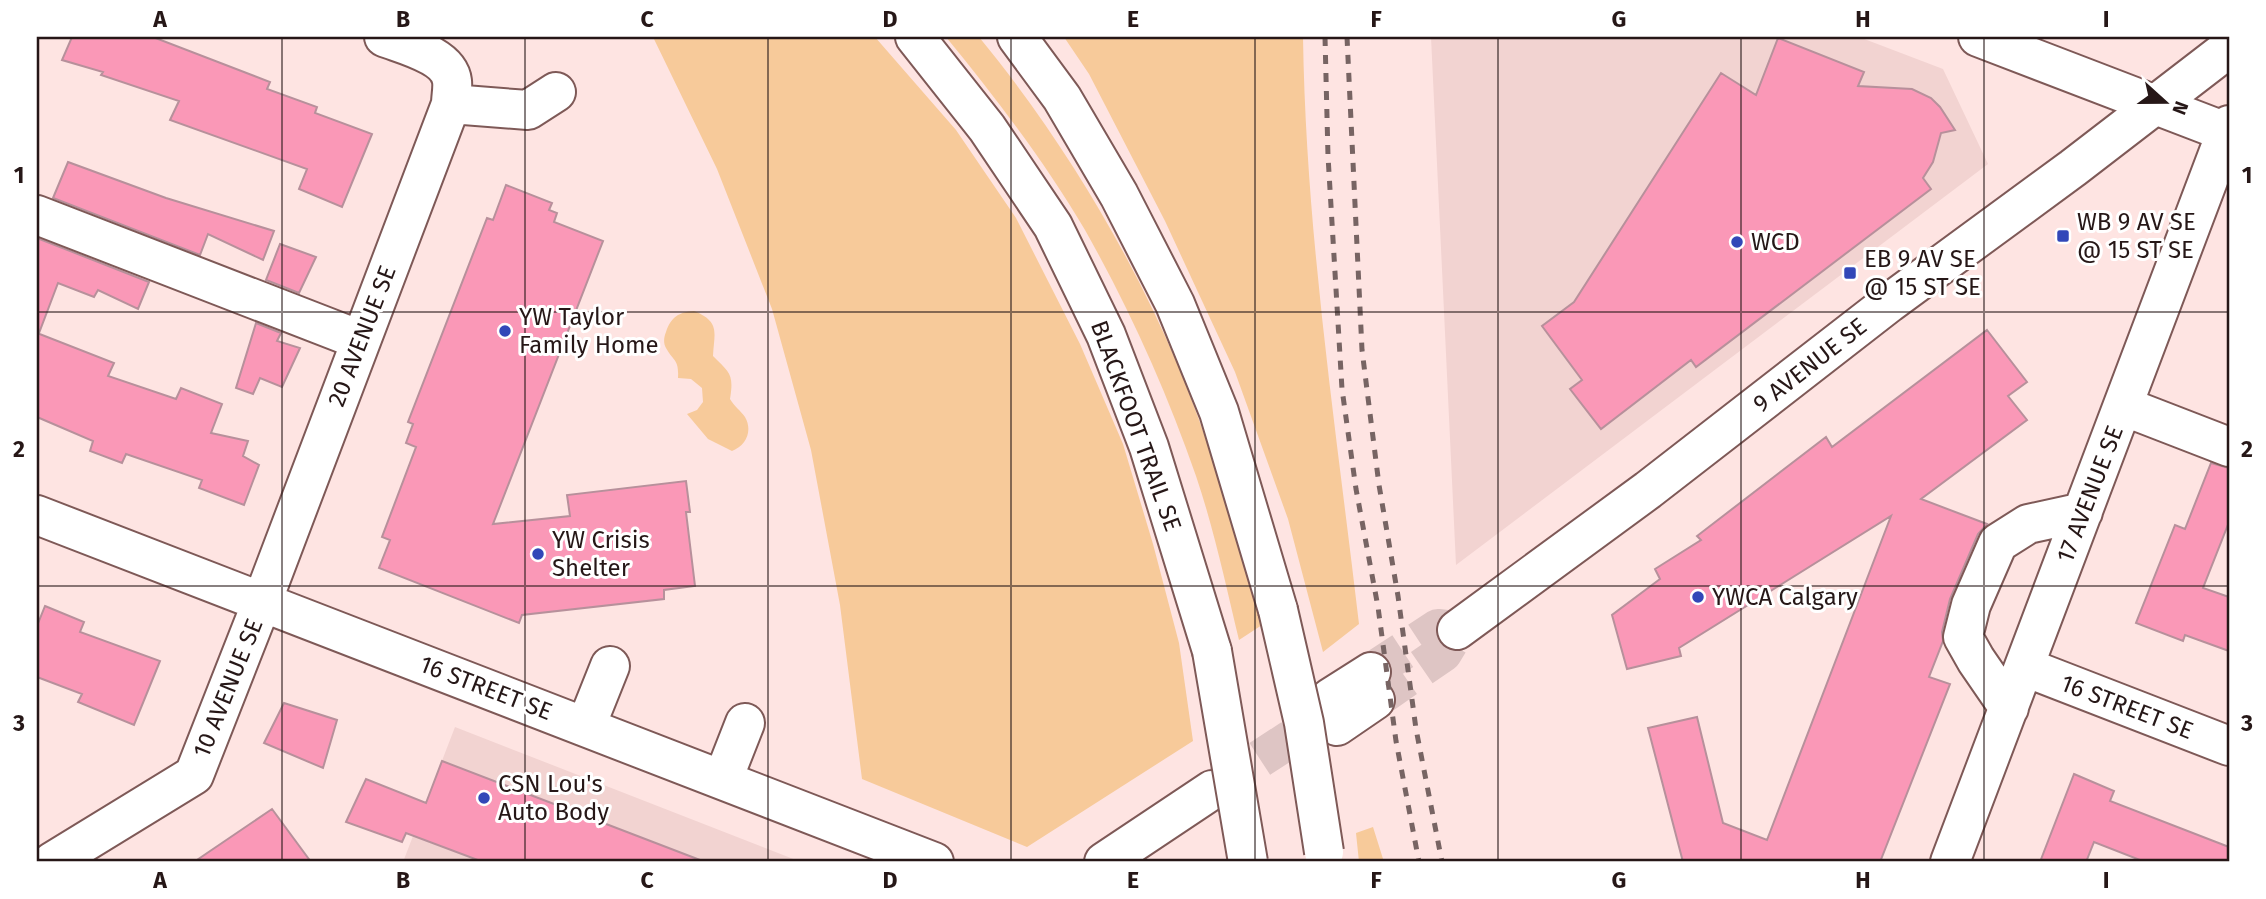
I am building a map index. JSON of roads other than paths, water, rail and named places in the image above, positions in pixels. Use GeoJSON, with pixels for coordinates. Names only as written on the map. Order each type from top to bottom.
{"type":"FeatureCollection","features":[{"type":"Feature","properties":{"kind":"street"},"geometry":{"type":"LineString","coordinates":[[384,37],[429,54],[449,87],[528,110],[556,92]]}},
{"type":"Feature","properties":{"kind":"street","name":"BLACKFOOT TRAIL SE"},"geometry":{"type":"LineString","coordinates":[[915,37],[987,128],[1052,226],[1106,335],[1149,447],[1212,651],[1248,862]]}},
{"type":"Feature","properties":{"kind":"street"},"geometry":{"type":"LineString","coordinates":[[1017,37],[1062,98],[1119,195],[1175,304],[1219,412],[1278,610],[1304,723],[1325,857]]}},
{"type":"Feature","properties":{"kind":"street"},"geometry":{"type":"LineString","coordinates":[[1978,37],[2228,128]]}},
{"type":"Feature","properties":{"kind":"street","name":"9 AVENUE SE"},"geometry":{"type":"LineString","coordinates":[[1457,630],[1648,490],[1889,303],[2229,48]]}},
{"type":"Feature","properties":{"kind":"street","name":"20 AVENUE SE"},"geometry":{"type":"LineString","coordinates":[[262,602],[360,340],[449,87]]}},
{"type":"Feature","properties":{"kind":"street","name":"17 AVENUE SE"},"geometry":{"type":"LineString","coordinates":[[1950,862],[2228,128]]}},
{"type":"Feature","properties":{"kind":"street"},"geometry":{"type":"LineString","coordinates":[[37,215],[360,340]]}},
{"type":"Feature","properties":{"kind":"street"},"geometry":{"type":"LineString","coordinates":[[2123,405],[2229,447]]}},
{"type":"Feature","properties":{"kind":"street"},"geometry":{"type":"LineString","coordinates":[[2009,708],[1963,637],[1971,605],[1998,542],[2028,524],[2083,512]]}},
{"type":"Feature","properties":{"kind":"street","name":"16 STREET SE"},"geometry":{"type":"LineString","coordinates":[[37,515],[934,862]]}},
{"type":"Feature","properties":{"kind":"street","name":"10 AVENUE SE"},"geometry":{"type":"LineString","coordinates":[[48,855],[194,775],[262,602]]}},
{"type":"Feature","properties":{"kind":"street"},"geometry":{"type":"LineString","coordinates":[[586,726],[610,666]]}},
{"type":"Feature","properties":{"kind":"street","name":"16 STREET SE"},"geometry":{"type":"LineString","coordinates":[[2025,667],[2229,746]]}},
{"type":"Feature","properties":{"kind":"street"},"geometry":{"type":"LineString","coordinates":[[1334,712],[1373,686]]}},
{"type":"Feature","properties":{"kind":"street"},"geometry":{"type":"LineString","coordinates":[[723,779],[745,723]]}},
{"type":"Feature","properties":{"kind":"street"},"geometry":{"type":"LineString","coordinates":[[1104,862],[1212,790]]}},
{"type":"Feature","properties":{"kind":"tunnel"},"geometry":{"type":"LineString","coordinates":[[1371,672],[1438,628],[1457,630],[1443,653],[1375,700]]}},
{"type":"Feature","properties":{"kind":"tunnel"},"geometry":{"type":"LineString","coordinates":[[1212,790],[1312,725],[1325,705]]}},
{"type":"Feature","properties":{"kind":"railway"},"geometry":{"type":"LineString","coordinates":[[1325,37],[1328,156],[1342,389],[1356,489],[1378,607],[1396,741],[1419,862]]}},
{"type":"Feature","properties":{"kind":"railway"},"geometry":{"type":"LineString","coordinates":[[1347,37],[1362,350],[1379,485],[1398,596],[1416,729],[1442,862]]}},
{"type":"Feature","properties":{"kind":"place","name":"WB 9 AV SE @ 15 ST SE"},"geometry":{"type":"Point","coordinates":[2063,236]}},
{"type":"Feature","properties":{"kind":"place","name":"WCD"},"geometry":{"type":"Point","coordinates":[1737,242]}},
{"type":"Feature","properties":{"kind":"place","name":"EB 9 AV SE @ 15 ST SE"},"geometry":{"type":"Point","coordinates":[1850,273]}},
{"type":"Feature","properties":{"kind":"place","name":"YW Taylor Family Home"},"geometry":{"type":"Point","coordinates":[505,331]}},
{"type":"Feature","properties":{"kind":"place","name":"YW Crisis Shelter"},"geometry":{"type":"Point","coordinates":[538,554]}},
{"type":"Feature","properties":{"kind":"place","name":"YWCA Calgary"},"geometry":{"type":"Point","coordinates":[1698,597]}},
{"type":"Feature","properties":{"kind":"place","name":"CSN Lou's Auto Body"},"geometry":{"type":"Point","coordinates":[484,798]}}]}
